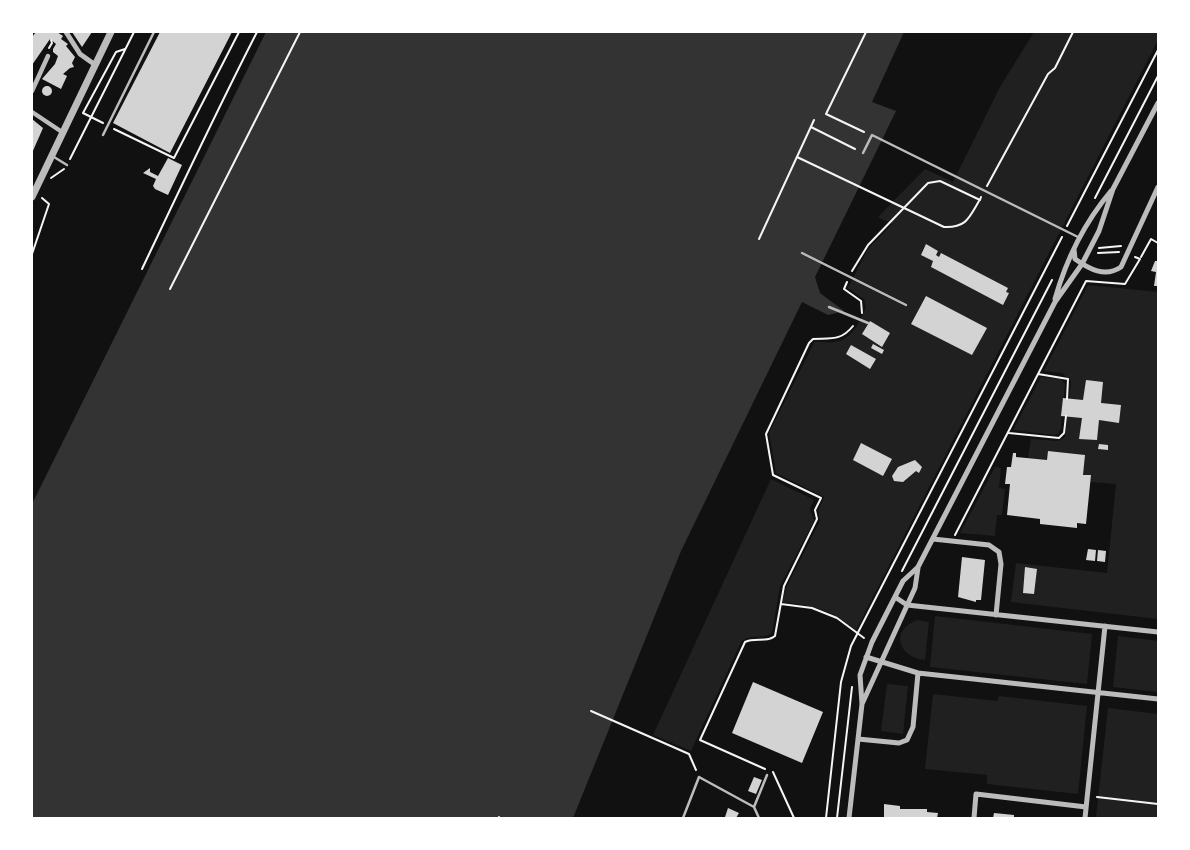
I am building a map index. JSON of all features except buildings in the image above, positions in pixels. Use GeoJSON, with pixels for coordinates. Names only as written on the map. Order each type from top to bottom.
{"type":"FeatureCollection","features":[{"type":"Feature","properties":{"kind":"street"},"geometry":{"type":"LineString","coordinates":[[66,32],[80,54],[94,64]]}},
{"type":"Feature","properties":{"kind":"street"},"geometry":{"type":"LineString","coordinates":[[33,194],[111,32]]}},
{"type":"Feature","properties":{"kind":"street"},"geometry":{"type":"LineString","coordinates":[[32,91],[48,56]]}},
{"type":"Feature","properties":{"kind":"street"},"geometry":{"type":"LineString","coordinates":[[849,818],[862,704],[859,683],[872,642],[903,582],[918,567],[1055,303],[1082,264],[1106,216],[1113,189],[1158,103]]}},
{"type":"Feature","properties":{"kind":"street"},"geometry":{"type":"LineString","coordinates":[[32,112],[62,132]]}},
{"type":"Feature","properties":{"kind":"street"},"geometry":{"type":"LineString","coordinates":[[1074,250],[1075,259],[1105,273],[1121,267],[1158,187]]}},
{"type":"Feature","properties":{"kind":"street"},"geometry":{"type":"LineString","coordinates":[[1055,303],[1063,272],[1080,238],[1094,211],[1113,189]]}},
{"type":"Feature","properties":{"kind":"street"},"geometry":{"type":"LineString","coordinates":[[933,539],[989,545],[999,552],[1001,564],[996,615]]}},
{"type":"Feature","properties":{"kind":"street"},"geometry":{"type":"LineString","coordinates":[[862,704],[915,588],[918,567]]}},
{"type":"Feature","properties":{"kind":"street"},"geometry":{"type":"LineString","coordinates":[[895,597],[907,605],[1158,632]]}},
{"type":"Feature","properties":{"kind":"street"},"geometry":{"type":"LineString","coordinates":[[1085,818],[1105,626]]}},
{"type":"Feature","properties":{"kind":"street"},"geometry":{"type":"LineString","coordinates":[[866,656],[918,673],[1158,699]]}},
{"type":"Feature","properties":{"kind":"street"},"geometry":{"type":"LineString","coordinates":[[858,739],[899,743],[907,740],[913,727],[918,673]]}},
{"type":"Feature","properties":{"kind":"street"},"geometry":{"type":"LineString","coordinates":[[974,818],[976,794],[1086,807]]}},
{"type":"Feature","properties":{"kind":"lane"},"geometry":{"type":"LineString","coordinates":[[103,135],[154,32]]}},
{"type":"Feature","properties":{"kind":"lane"},"geometry":{"type":"LineString","coordinates":[[863,153],[872,135],[1080,238]]}},
{"type":"Feature","properties":{"kind":"lane"},"geometry":{"type":"LineString","coordinates":[[51,156],[67,164]]}},
{"type":"Feature","properties":{"kind":"lane"},"geometry":{"type":"LineString","coordinates":[[802,253],[906,305]]}},
{"type":"Feature","properties":{"kind":"lane"},"geometry":{"type":"LineString","coordinates":[[829,307],[868,323]]}},
{"type":"Feature","properties":{"kind":"lane"},"geometry":{"type":"LineString","coordinates":[[754,807],[767,775]]}},
{"type":"Feature","properties":{"kind":"lane"},"geometry":{"type":"LineString","coordinates":[[684,818],[699,777],[754,807],[759,818]]}},
{"type":"Feature","properties":{"kind":"path"},"geometry":{"type":"LineString","coordinates":[[65,149],[70,159],[134,32]]}},
{"type":"Feature","properties":{"kind":"path"},"geometry":{"type":"LineString","coordinates":[[126,49],[116,52],[83,113],[174,158],[239,32]]}},
{"type":"Feature","properties":{"kind":"path"},"geometry":{"type":"LineString","coordinates":[[142,269],[257,32]]}},
{"type":"Feature","properties":{"kind":"path"},"geometry":{"type":"LineString","coordinates":[[170,289],[300,32]]}},
{"type":"Feature","properties":{"kind":"path"},"geometry":{"type":"LineString","coordinates":[[866,32],[825,114],[872,135]]}},
{"type":"Feature","properties":{"kind":"path"},"geometry":{"type":"LineString","coordinates":[[797,157],[944,227],[956,228],[968,220],[980,200],[1073,32]]}},
{"type":"Feature","properties":{"kind":"path"},"geometry":{"type":"LineString","coordinates":[[48,56],[46,52],[51,40]]}},
{"type":"Feature","properties":{"kind":"path"},"geometry":{"type":"LineString","coordinates":[[826,818],[843,669],[857,634],[1158,50]]}},
{"type":"Feature","properties":{"kind":"path"},"geometry":{"type":"LineString","coordinates":[[759,239],[814,120]]}},
{"type":"Feature","properties":{"kind":"path"},"geometry":{"type":"LineString","coordinates":[[810,127],[863,153]]}},
{"type":"Feature","properties":{"kind":"path"},"geometry":{"type":"LineString","coordinates":[[794,818],[774,773],[700,740],[745,642],[754,638],[769,640],[775,636],[784,586],[817,519],[815,510],[821,498],[773,475],[766,434],[809,343],[813,339],[835,340],[843,337],[858,319],[862,309],[861,301],[844,289],[865,248],[928,183],[936,180],[980,200]]}},
{"type":"Feature","properties":{"kind":"path"},"geometry":{"type":"LineString","coordinates":[[32,254],[49,204],[33,194]]}},
{"type":"Feature","properties":{"kind":"path"},"geometry":{"type":"LineString","coordinates":[[952,541],[1086,281],[1125,284],[1151,239],[1158,243]]}},
{"type":"Feature","properties":{"kind":"path"},"geometry":{"type":"LineString","coordinates":[[1090,248],[1119,245],[1140,259]]}},
{"type":"Feature","properties":{"kind":"path"},"geometry":{"type":"LineString","coordinates":[[1090,248],[1100,254],[1129,251]]}},
{"type":"Feature","properties":{"kind":"path"},"geometry":{"type":"LineString","coordinates":[[1038,374],[1068,379],[1067,399]]}},
{"type":"Feature","properties":{"kind":"path"},"geometry":{"type":"LineString","coordinates":[[1008,433],[1059,438],[1064,433],[1066,416]]}},
{"type":"Feature","properties":{"kind":"path"},"geometry":{"type":"LineString","coordinates":[[780,604],[813,608],[837,618],[872,642]]}},
{"type":"Feature","properties":{"kind":"path"},"geometry":{"type":"LineString","coordinates":[[591,712],[689,754],[699,777]]}},
{"type":"Feature","properties":{"kind":"path"},"geometry":{"type":"LineString","coordinates":[[1088,796],[1158,804]]}},
{"type":"Feature","properties":{"kind":"shaded area"},"geometry":{"type":"Polygon","coordinates":[[[266,32],[904,32],[872,102],[896,111],[815,277],[820,293],[844,311],[828,315],[802,302],[681,551],[573,818],[32,818],[32,504],[266,32]]]}},
{"type":"Feature","properties":{"kind":"shaded area"},"geometry":{"type":"Polygon","coordinates":[[[1034,32],[1158,32],[1158,40],[856,630],[822,610],[782,602],[786,588],[820,521],[818,510],[824,497],[776,473],[769,433],[815,341],[842,340],[853,331],[862,317],[866,308],[864,299],[848,288],[868,249],[892,224],[878,217],[925,169],[953,182],[1000,87],[1034,32]]]}},
{"type":"Feature","properties":{"kind":"shaded area"},"geometry":{"type":"Polygon","coordinates":[[[1088,285],[1158,292],[1158,619],[1011,602],[1016,563],[1107,573],[1116,484],[1090,482],[1091,476],[1083,475],[1084,455],[1048,451],[1047,460],[1028,458],[1031,439],[1058,441],[1065,437],[1071,381],[1062,373],[1044,371],[1088,285]]]}},
{"type":"Feature","properties":{"kind":"shaded area"},"geometry":{"type":"Polygon","coordinates":[[[1041,377],[1061,379],[1065,384],[1061,428],[1058,434],[1013,430],[1041,377]]]}},
{"type":"Feature","properties":{"kind":"shaded area"},"geometry":{"type":"Polygon","coordinates":[[[995,467],[1001,468],[999,488],[1005,489],[1002,515],[997,515],[995,536],[960,533],[995,467]]]}},
{"type":"Feature","properties":{"kind":"shaded area"},"geometry":{"type":"Polygon","coordinates":[[[771,479],[814,500],[810,509],[814,521],[780,586],[772,633],[741,642],[691,751],[653,735],[771,479]]]}},
{"type":"Feature","properties":{"kind":"shaded area"},"geometry":{"type":"Polygon","coordinates":[[[935,616],[1092,634],[1087,684],[930,667],[935,616]]]}},
{"type":"Feature","properties":{"kind":"shaded area"},"geometry":{"type":"Polygon","coordinates":[[[918,620],[929,622],[925,660],[908,654],[900,642],[903,630],[918,620]]]}},
{"type":"Feature","properties":{"kind":"shaded area"},"geometry":{"type":"Polygon","coordinates":[[[1118,636],[1158,641],[1158,692],[1113,687],[1118,636]]]}},
{"type":"Feature","properties":{"kind":"shaded area"},"geometry":{"type":"Polygon","coordinates":[[[887,684],[908,686],[903,734],[881,731],[887,684]]]}},
{"type":"Feature","properties":{"kind":"shaded area"},"geometry":{"type":"Polygon","coordinates":[[[933,694],[997,701],[999,696],[1087,706],[1078,794],[987,784],[987,775],[925,769],[933,694]]]}},
{"type":"Feature","properties":{"kind":"shaded area"},"geometry":{"type":"Polygon","coordinates":[[[1108,708],[1158,714],[1158,818],[1096,817],[1108,708]]]}}]}
